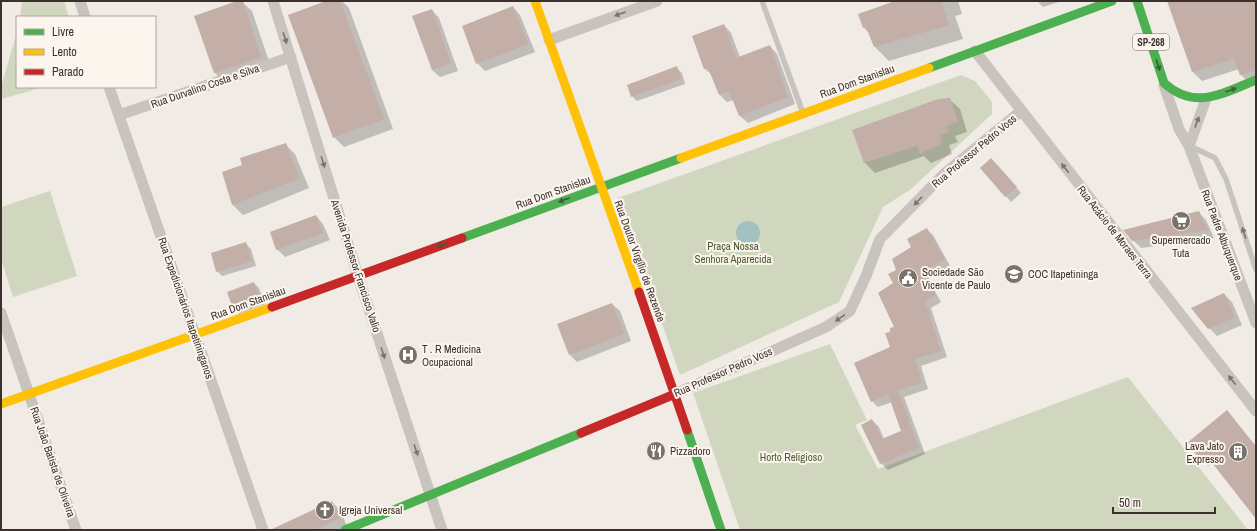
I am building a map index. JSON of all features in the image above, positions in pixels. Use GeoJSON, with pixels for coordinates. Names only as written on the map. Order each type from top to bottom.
{"type":"FeatureCollection","features":[{"type":"Feature","properties":{"kind":"street"},"geometry":{"type":"LineString","coordinates":[[80,1],[85,16]]}},
{"type":"Feature","properties":{"kind":"street","name":"Avenida Professor Francisco Valio"},"geometry":{"type":"LineString","coordinates":[[273,1],[358,276],[442,530]]}},
{"type":"Feature","properties":{"kind":"street","name":"Rua Doutor Virgílio de Rezende"},"geometry":{"type":"LineString","coordinates":[[535,1],[675,394],[721,530]]}},
{"type":"Feature","properties":{"kind":"street"},"geometry":{"type":"LineString","coordinates":[[548,40],[657,1]]}},
{"type":"Feature","properties":{"kind":"street","name":"Rua Dom Stanislau"},"geometry":{"type":"LineString","coordinates":[[1,404],[358,276],[1112,1]]}},
{"type":"Feature","properties":{"kind":"street","name":"Rua Padre Albuquerque"},"geometry":{"type":"LineString","coordinates":[[1138,1],[1179,129],[1189,146],[1256,323]]}},
{"type":"Feature","properties":{"kind":"street","name":"Rua Acácio de Moraes Terra"},"geometry":{"type":"LineString","coordinates":[[975,51],[1256,411]]}},
{"type":"Feature","properties":{"kind":"street","name":"Rua Durvalino Costa e Silva"},"geometry":{"type":"LineString","coordinates":[[119,115],[291,56]]}},
{"type":"Feature","properties":{"kind":"street"},"geometry":{"type":"LineString","coordinates":[[1164,83],[1170,91],[1188,97],[1206,99],[1256,80]]}},
{"type":"Feature","properties":{"kind":"street","name":"Rua Expedicionários Itapetininganos"},"geometry":{"type":"LineString","coordinates":[[110,88],[263,530]]}},
{"type":"Feature","properties":{"kind":"street"},"geometry":{"type":"LineString","coordinates":[[1189,146],[1206,99]]}},
{"type":"Feature","properties":{"kind":"street","name":"Rua Professor Pedro Voss"},"geometry":{"type":"LineString","coordinates":[[345,530],[675,394],[826,327],[850,311],[866,276],[880,239],[944,174],[1021,111]]}},
{"type":"Feature","properties":{"kind":"street","name":"Rua João Batista de Oliveira"},"geometry":{"type":"LineString","coordinates":[[1,313],[30,393],[76,530]]}},
{"type":"Feature","properties":{"kind":"lane"},"geometry":{"type":"LineString","coordinates":[[762,1],[803,114]]}},
{"type":"Feature","properties":{"kind":"lane"},"geometry":{"type":"LineString","coordinates":[[1189,146],[1215,158],[1226,179],[1256,270]]}},
{"type":"Feature","properties":{"kind":"green space"},"geometry":{"type":"Polygon","coordinates":[[[22,1],[64,1],[69,16],[20,16],[22,1]]]}},
{"type":"Feature","properties":{"kind":"green space"},"geometry":{"type":"Polygon","coordinates":[[[16,35],[16,88],[40,88],[1,99],[1,87],[16,35]]]}},
{"type":"Feature","properties":{"kind":"green space","name":"Praça Nossa Senhora Aparecida"},"geometry":{"type":"Polygon","coordinates":[[[961,75],[975,81],[992,102],[992,114],[910,190],[883,207],[839,302],[680,375],[618,198],[961,75]]]}},
{"type":"Feature","properties":{"kind":"green space"},"geometry":{"type":"Polygon","coordinates":[[[50,191],[77,276],[13,297],[1,259],[1,207],[50,191]]]}},
{"type":"Feature","properties":{"kind":"green space","name":"Horto Religioso"},"geometry":{"type":"Polygon","coordinates":[[[830,344],[867,420],[855,425],[878,469],[1128,377],[1248,530],[740,530],[693,393],[830,344]]]}},
{"type":"Feature","properties":{"kind":"water"},"geometry":{"type":"Polygon","coordinates":[[[748,221],[757,224],[760,233],[757,242],[748,245],[739,242],[736,233],[739,224],[748,221]]]}},
{"type":"Feature","properties":{"kind":"building"},"geometry":{"type":"Polygon","coordinates":[[[237,1],[243,1],[261,57],[214,73],[194,16],[237,1]]]}},
{"type":"Feature","properties":{"kind":"building"},"geometry":{"type":"Polygon","coordinates":[[[326,1],[340,1],[384,119],[333,138],[288,15],[326,1]]]}},
{"type":"Feature","properties":{"kind":"building"},"geometry":{"type":"Polygon","coordinates":[[[895,1],[941,1],[949,25],[874,47],[866,27],[863,28],[858,14],[895,1]]]}},
{"type":"Feature","properties":{"kind":"building"},"geometry":{"type":"Polygon","coordinates":[[[1167,1],[1256,1],[1256,70],[1240,75],[1234,59],[1192,72],[1167,1]]]}},
{"type":"Feature","properties":{"kind":"building"},"geometry":{"type":"Polygon","coordinates":[[[513,6],[528,44],[476,64],[462,26],[513,6]]]}},
{"type":"Feature","properties":{"kind":"building"},"geometry":{"type":"Polygon","coordinates":[[[432,9],[451,63],[432,70],[412,16],[432,9]]]}},
{"type":"Feature","properties":{"kind":"building"},"geometry":{"type":"Polygon","coordinates":[[[724,24],[736,58],[770,45],[788,97],[739,116],[729,91],[719,95],[708,68],[704,69],[692,36],[724,24]]]}},
{"type":"Feature","properties":{"kind":"building"},"geometry":{"type":"Polygon","coordinates":[[[677,66],[681,79],[631,97],[627,85],[677,66]]]}},
{"type":"Feature","properties":{"kind":"building"},"geometry":{"type":"Polygon","coordinates":[[[950,98],[958,122],[946,126],[949,132],[940,135],[942,143],[920,154],[917,146],[864,163],[852,130],[938,99],[950,98]]]}},
{"type":"Feature","properties":{"kind":"building"},"geometry":{"type":"Polygon","coordinates":[[[286,143],[300,178],[232,205],[222,172],[242,165],[240,158],[286,143]]]}},
{"type":"Feature","properties":{"kind":"building"},"geometry":{"type":"Polygon","coordinates":[[[991,158],[1017,187],[1005,197],[980,168],[991,158]]]}},
{"type":"Feature","properties":{"kind":"building","name":"Supermercado Tuta"},"geometry":{"type":"Polygon","coordinates":[[[1199,211],[1208,230],[1132,241],[1123,230],[1199,211]]]}},
{"type":"Feature","properties":{"kind":"building"},"geometry":{"type":"Polygon","coordinates":[[[316,215],[323,233],[276,250],[270,232],[316,215]]]}},
{"type":"Feature","properties":{"kind":"building"},"geometry":{"type":"Polygon","coordinates":[[[927,228],[945,259],[922,272],[936,295],[925,301],[941,351],[915,359],[922,383],[898,390],[919,448],[880,464],[861,425],[872,419],[882,439],[901,431],[888,394],[871,402],[854,363],[890,347],[885,333],[890,332],[890,328],[894,327],[878,293],[893,283],[888,274],[896,270],[892,259],[911,247],[907,239],[927,228]]]}},
{"type":"Feature","properties":{"kind":"building"},"geometry":{"type":"Polygon","coordinates":[[[246,242],[252,261],[216,272],[211,253],[246,242]]]}},
{"type":"Feature","properties":{"kind":"building"},"geometry":{"type":"Polygon","coordinates":[[[254,282],[260,299],[233,309],[227,292],[254,282]]]}},
{"type":"Feature","properties":{"kind":"building"},"geometry":{"type":"Polygon","coordinates":[[[1224,293],[1235,317],[1208,329],[1191,308],[1224,293]]]}},
{"type":"Feature","properties":{"kind":"building"},"geometry":{"type":"Polygon","coordinates":[[[612,303],[624,334],[569,355],[557,324],[612,303]]]}},
{"type":"Feature","properties":{"kind":"building"},"geometry":{"type":"Polygon","coordinates":[[[1227,410],[1256,447],[1256,519],[1206,455],[1200,459],[1187,443],[1227,410]]]}},
{"type":"Feature","properties":{"kind":"building","name":"Igreja Universal"},"geometry":{"type":"Polygon","coordinates":[[[332,501],[340,518],[314,530],[270,530],[332,501]]]}},
{"type":"Feature","properties":{"kind":"traffic: fast"},"geometry":{"type":"LineString","coordinates":[[929,68],[1112,1]]}},
{"type":"Feature","properties":{"kind":"traffic: fast"},"geometry":{"type":"LineString","coordinates":[[1137,1],[1164,83],[1176,91],[1187,96],[1198,98],[1209,97],[1221,94],[1256,80]]}},
{"type":"Feature","properties":{"kind":"traffic: fast"},"geometry":{"type":"LineString","coordinates":[[462,238],[681,158]]}},
{"type":"Feature","properties":{"kind":"traffic: fast"},"geometry":{"type":"LineString","coordinates":[[687,430],[721,530]]}},
{"type":"Feature","properties":{"kind":"traffic: fast"},"geometry":{"type":"LineString","coordinates":[[345,530],[581,433]]}},
{"type":"Feature","properties":{"kind":"traffic: slow"},"geometry":{"type":"LineString","coordinates":[[535,1],[639,292]]}},
{"type":"Feature","properties":{"kind":"traffic: slow"},"geometry":{"type":"LineString","coordinates":[[681,158],[929,68]]}},
{"type":"Feature","properties":{"kind":"traffic: slow"},"geometry":{"type":"LineString","coordinates":[[1,404],[272,307]]}},
{"type":"Feature","properties":{"kind":"traffic: jam"},"geometry":{"type":"LineString","coordinates":[[272,307],[462,238]]}},
{"type":"Feature","properties":{"kind":"traffic: jam"},"geometry":{"type":"LineString","coordinates":[[639,292],[687,430]]}},
{"type":"Feature","properties":{"kind":"traffic: jam"},"geometry":{"type":"LineString","coordinates":[[581,433],[675,394]]}},
{"type":"Feature","properties":{"kind":"place","name":"Supermercado Tuta"},"geometry":{"type":"Point","coordinates":[1181,221]}},
{"type":"Feature","properties":{"kind":"place","name":"COC Itapetininga"},"geometry":{"type":"Point","coordinates":[1014,274]}},
{"type":"Feature","properties":{"kind":"place","name":"Sociedade São Vicente de Paulo"},"geometry":{"type":"Point","coordinates":[908,278]}},
{"type":"Feature","properties":{"kind":"place","name":"T . R Medicina Ocupacional"},"geometry":{"type":"Point","coordinates":[408,355]}},
{"type":"Feature","properties":{"kind":"place","name":"Pizzadoro"},"geometry":{"type":"Point","coordinates":[656,451]}},
{"type":"Feature","properties":{"kind":"place","name":"Lava Jato Expresso"},"geometry":{"type":"Point","coordinates":[1238,452]}},
{"type":"Feature","properties":{"kind":"place","name":"Igreja Universal"},"geometry":{"type":"Point","coordinates":[325,510]}}]}
